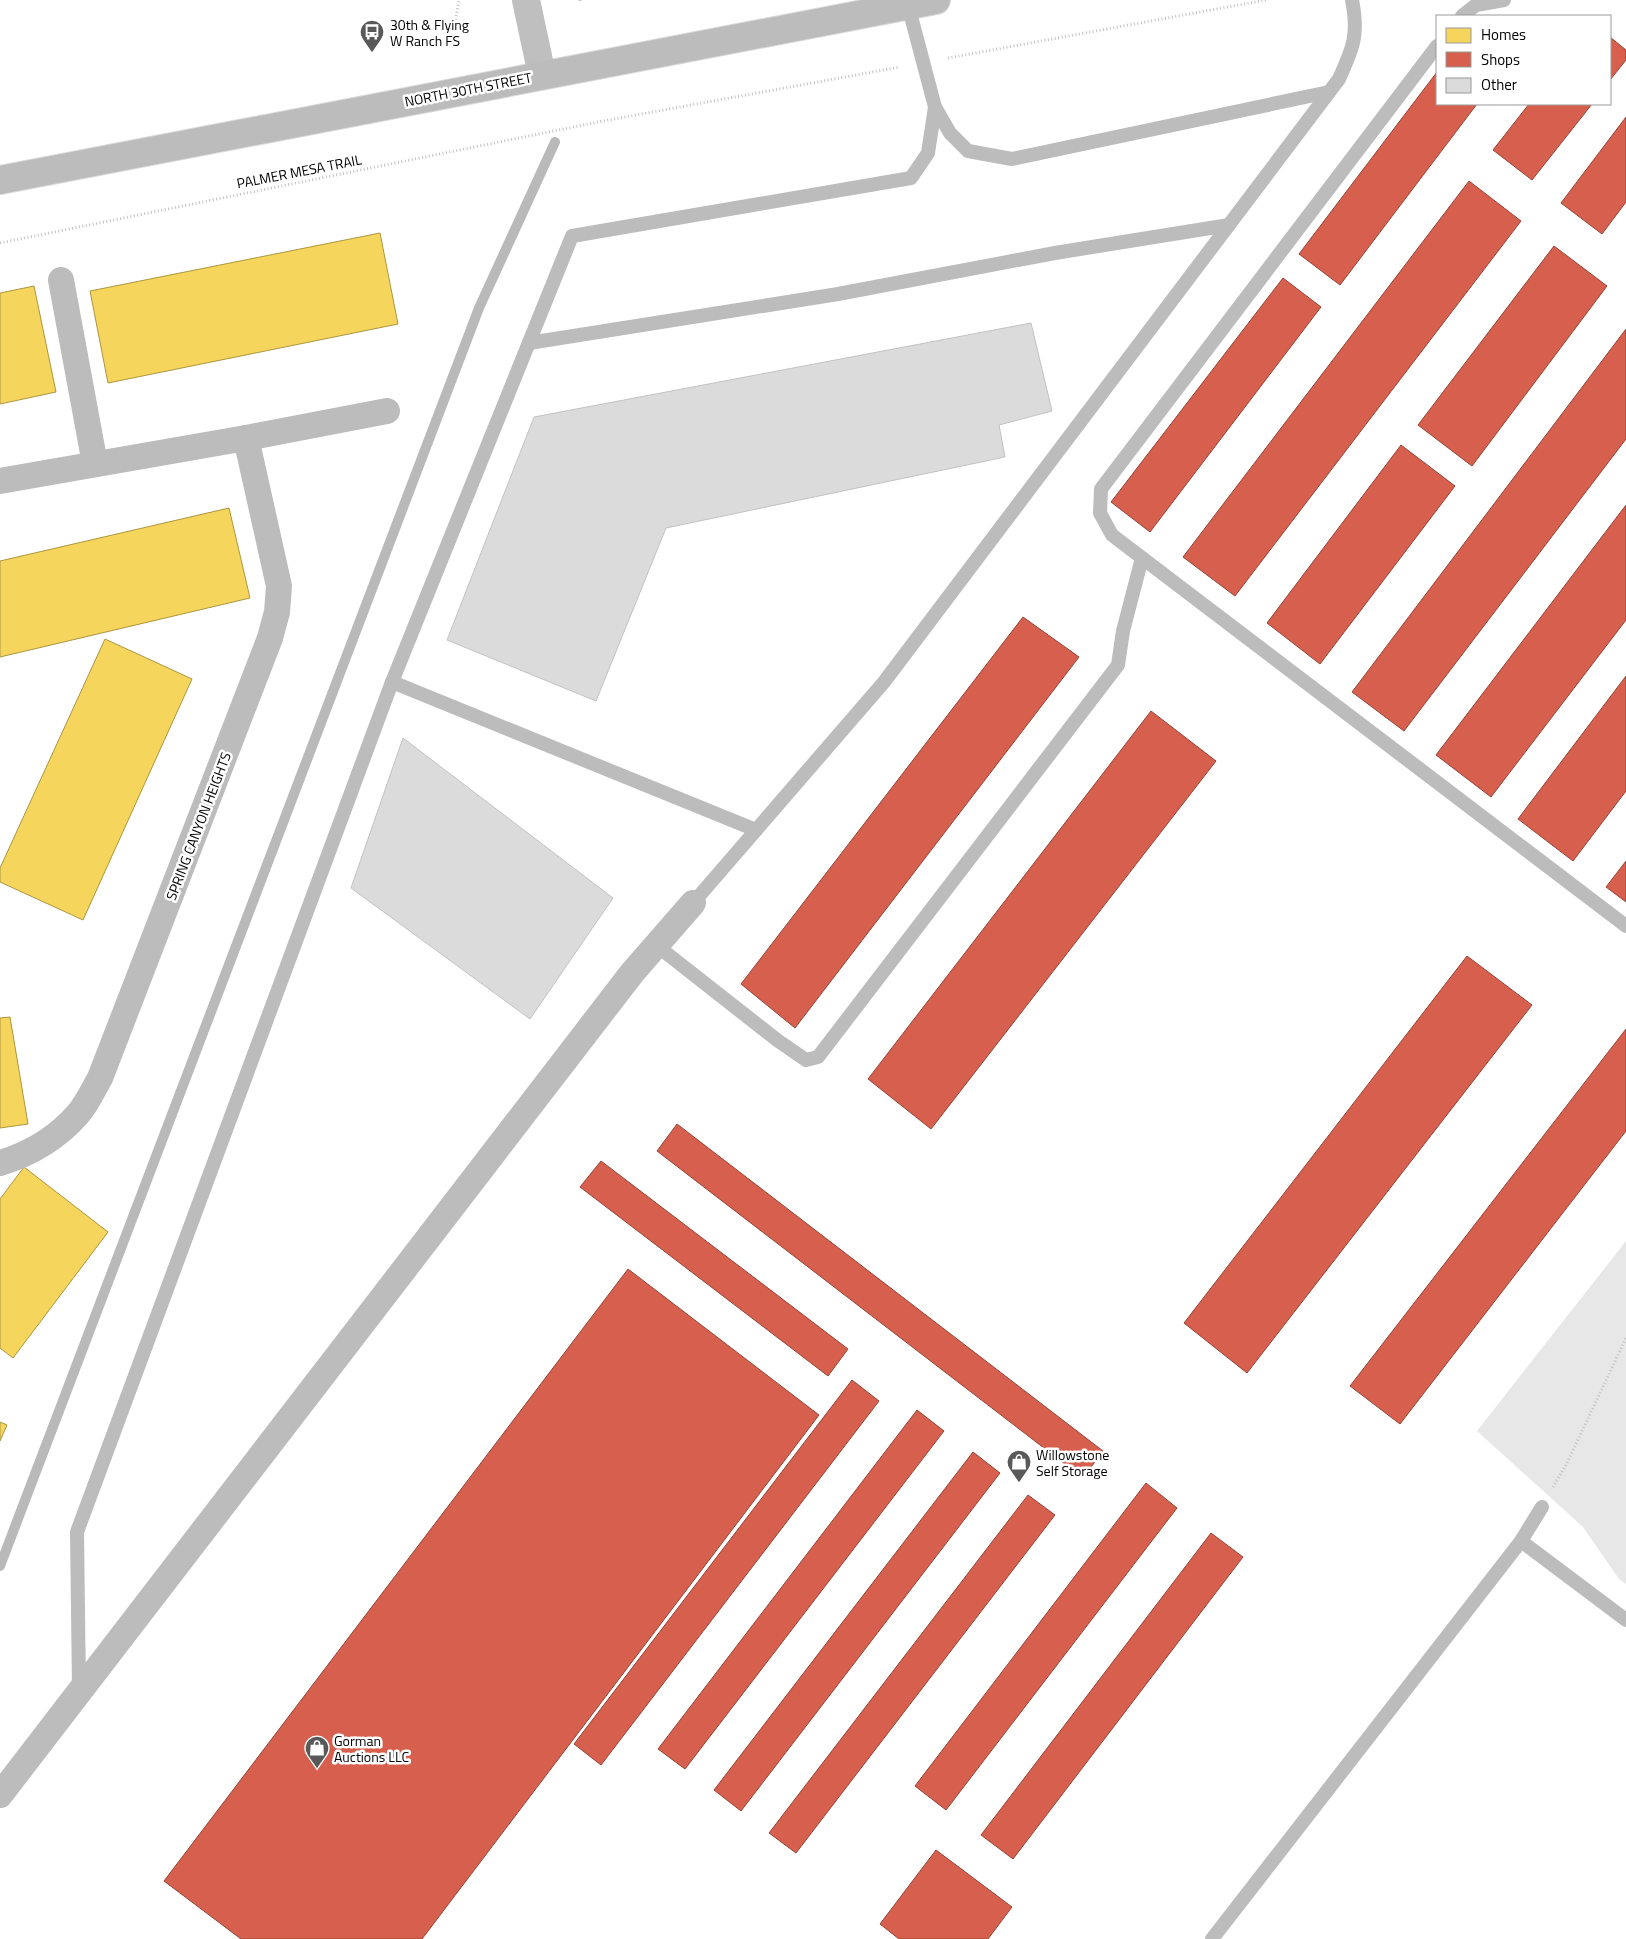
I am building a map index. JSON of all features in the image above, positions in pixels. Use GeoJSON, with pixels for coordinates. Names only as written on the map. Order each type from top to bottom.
{"type":"FeatureCollection","features":[{"type":"Feature","properties":{"kind":"main road","name":"NORTH 30TH STREET"},"geometry":{"type":"LineString","coordinates":[[0,180],[936,0]]}},
{"type":"Feature","properties":{"kind":"street"},"geometry":{"type":"LineString","coordinates":[[526,0],[542,75]]}},
{"type":"Feature","properties":{"kind":"street"},"geometry":{"type":"LineString","coordinates":[[61,280],[95,464]]}},
{"type":"Feature","properties":{"kind":"street"},"geometry":{"type":"LineString","coordinates":[[0,481],[387,411]]}},
{"type":"Feature","properties":{"kind":"street","name":"SPRING CANYON HEIGHTS"},"geometry":{"type":"LineString","coordinates":[[0,1163],[20,1157],[52,1139],[78,1114],[100,1078],[270,638],[277,612],[279,586],[246,438]]}},
{"type":"Feature","properties":{"kind":"street"},"geometry":{"type":"LineString","coordinates":[[0,1795],[632,973],[692,903]]}},
{"type":"Feature","properties":{"kind":"lane"},"geometry":{"type":"LineString","coordinates":[[692,903],[884,682],[1339,79],[1353,48],[1356,22],[1352,0]]}},
{"type":"Feature","properties":{"kind":"lane"},"geometry":{"type":"LineString","coordinates":[[1463,15],[1476,5],[1504,0]]}},
{"type":"Feature","properties":{"kind":"lane"},"geometry":{"type":"LineString","coordinates":[[908,5],[935,107],[950,133],[968,150],[1012,159],[1329,92]]}},
{"type":"Feature","properties":{"kind":"lane"},"geometry":{"type":"LineString","coordinates":[[1436,47],[1101,489],[1100,513],[1112,535],[1626,926]]}},
{"type":"Feature","properties":{"kind":"lane"},"geometry":{"type":"LineString","coordinates":[[79,1692],[77,1532],[392,682],[572,236],[912,178],[928,152],[935,107]]}},
{"type":"Feature","properties":{"kind":"lane"},"geometry":{"type":"LineString","coordinates":[[529,343],[838,294],[1055,253],[1229,225]]}},
{"type":"Feature","properties":{"kind":"lane"},"geometry":{"type":"LineString","coordinates":[[656,945],[806,1060],[818,1057],[1118,665],[1123,631],[1142,558]]}},
{"type":"Feature","properties":{"kind":"lane"},"geometry":{"type":"LineString","coordinates":[[392,682],[756,830]]}},
{"type":"Feature","properties":{"kind":"lane"},"geometry":{"type":"LineString","coordinates":[[1212,1939],[1521,1541],[1542,1506]]}},
{"type":"Feature","properties":{"kind":"lane"},"geometry":{"type":"LineString","coordinates":[[1521,1541],[1626,1620]]}},
{"type":"Feature","properties":{"kind":"path"},"geometry":{"type":"LineString","coordinates":[[455,23],[459,0]]}},
{"type":"Feature","properties":{"kind":"path","name":"PALMER MESA TRAIL"},"geometry":{"type":"LineString","coordinates":[[0,243],[602,121]]}},
{"type":"Feature","properties":{"kind":"path"},"geometry":{"type":"LineString","coordinates":[[1542,1506],[1566,1464],[1626,1338]]}},
{"type":"Feature","properties":{"kind":"shaded area"},"geometry":{"type":"Polygon","coordinates":[[[1626,1241],[1626,1584],[1619,1579],[1583,1527],[1477,1431],[1626,1241]]]}},
{"type":"Feature","properties":{"kind":"building: Homes"},"geometry":{"type":"Polygon","coordinates":[[[380,233],[398,324],[108,383],[90,291],[380,233]]]}},
{"type":"Feature","properties":{"kind":"building: Homes"},"geometry":{"type":"Polygon","coordinates":[[[34,286],[56,392],[0,404],[0,293],[34,286]]]}},
{"type":"Feature","properties":{"kind":"building: Homes"},"geometry":{"type":"Polygon","coordinates":[[[229,508],[250,598],[0,657],[0,561],[229,508]]]}},
{"type":"Feature","properties":{"kind":"building: Homes"},"geometry":{"type":"Polygon","coordinates":[[[105,639],[192,679],[83,920],[0,882],[0,868],[105,639]]]}},
{"type":"Feature","properties":{"kind":"building: Homes"},"geometry":{"type":"Polygon","coordinates":[[[10,1017],[28,1124],[0,1128],[0,1018],[10,1017]]]}},
{"type":"Feature","properties":{"kind":"building: Homes"},"geometry":{"type":"Polygon","coordinates":[[[24,1167],[108,1232],[13,1358],[0,1348],[0,1199],[24,1167]]]}},
{"type":"Feature","properties":{"kind":"building: Homes"},"geometry":{"type":"Polygon","coordinates":[[[0,1422],[7,1425],[0,1441],[0,1422]]]}},
{"type":"Feature","properties":{"kind":"building: Shops"},"geometry":{"type":"Polygon","coordinates":[[[1611,38],[1626,50],[1626,60],[1611,79],[1611,38]]]}},
{"type":"Feature","properties":{"kind":"building: Shops"},"geometry":{"type":"Polygon","coordinates":[[[1436,73],[1436,105],[1476,105],[1340,285],[1299,254],[1436,73]]]}},
{"type":"Feature","properties":{"kind":"building: Shops"},"geometry":{"type":"Polygon","coordinates":[[[1528,105],[1591,105],[1532,180],[1493,150],[1528,105]]]}},
{"type":"Feature","properties":{"kind":"building: Shops"},"geometry":{"type":"Polygon","coordinates":[[[1626,117],[1626,202],[1602,234],[1561,203],[1626,117]]]}},
{"type":"Feature","properties":{"kind":"building: Shops"},"geometry":{"type":"Polygon","coordinates":[[[1469,181],[1521,221],[1235,596],[1183,557],[1469,181]]]}},
{"type":"Feature","properties":{"kind":"building: Shops"},"geometry":{"type":"Polygon","coordinates":[[[1554,246],[1607,286],[1472,466],[1418,425],[1554,246]]]}},
{"type":"Feature","properties":{"kind":"building: Shops"},"geometry":{"type":"Polygon","coordinates":[[[1283,278],[1321,307],[1150,532],[1111,502],[1283,278]]]}},
{"type":"Feature","properties":{"kind":"building: Shops"},"geometry":{"type":"Polygon","coordinates":[[[1626,329],[1626,439],[1404,731],[1352,692],[1626,329]]]}},
{"type":"Feature","properties":{"kind":"building: Shops"},"geometry":{"type":"Polygon","coordinates":[[[1401,445],[1455,486],[1320,664],[1267,623],[1401,445]]]}},
{"type":"Feature","properties":{"kind":"building: Shops"},"geometry":{"type":"Polygon","coordinates":[[[1626,505],[1626,620],[1491,797],[1436,755],[1626,505]]]}},
{"type":"Feature","properties":{"kind":"building: Shops"},"geometry":{"type":"Polygon","coordinates":[[[1023,617],[1079,657],[795,1028],[741,984],[1023,617]]]}},
{"type":"Feature","properties":{"kind":"building: Shops"},"geometry":{"type":"Polygon","coordinates":[[[1626,676],[1626,791],[1573,861],[1518,819],[1626,676]]]}},
{"type":"Feature","properties":{"kind":"building: Shops"},"geometry":{"type":"Polygon","coordinates":[[[1151,711],[1216,761],[931,1129],[868,1079],[1151,711]]]}},
{"type":"Feature","properties":{"kind":"building: Shops"},"geometry":{"type":"Polygon","coordinates":[[[1626,861],[1626,902],[1606,887],[1626,861]]]}},
{"type":"Feature","properties":{"kind":"building: Shops"},"geometry":{"type":"Polygon","coordinates":[[[1467,956],[1532,1005],[1247,1373],[1184,1323],[1467,956]]]}},
{"type":"Feature","properties":{"kind":"building: Shops"},"geometry":{"type":"Polygon","coordinates":[[[1626,1029],[1626,1131],[1400,1424],[1350,1386],[1626,1029]]]}},
{"type":"Feature","properties":{"kind":"building: Shops"},"geometry":{"type":"Polygon","coordinates":[[[677,1124],[1103,1451],[1083,1478],[657,1151],[677,1124]]]}},
{"type":"Feature","properties":{"kind":"building: Shops"},"geometry":{"type":"Polygon","coordinates":[[[601,1161],[848,1349],[828,1376],[580,1187],[601,1161]]]}},
{"type":"Feature","properties":{"kind":"building: Shops"},"geometry":{"type":"Polygon","coordinates":[[[628,1269],[819,1415],[422,1939],[241,1939],[164,1881],[628,1269]]]}},
{"type":"Feature","properties":{"kind":"building: Shops"},"geometry":{"type":"Polygon","coordinates":[[[852,1380],[879,1401],[601,1765],[574,1744],[852,1380]]]}},
{"type":"Feature","properties":{"kind":"building: Shops"},"geometry":{"type":"Polygon","coordinates":[[[917,1410],[944,1431],[685,1769],[658,1749],[917,1410]]]}},
{"type":"Feature","properties":{"kind":"building: Shops"},"geometry":{"type":"Polygon","coordinates":[[[973,1452],[1000,1473],[741,1811],[714,1790],[973,1452]]]}},
{"type":"Feature","properties":{"kind":"building: Shops"},"geometry":{"type":"Polygon","coordinates":[[[1146,1483],[1177,1508],[946,1810],[915,1786],[1146,1483]]]}},
{"type":"Feature","properties":{"kind":"building: Shops"},"geometry":{"type":"Polygon","coordinates":[[[1028,1495],[1055,1515],[796,1853],[769,1833],[1028,1495]]]}},
{"type":"Feature","properties":{"kind":"building: Shops"},"geometry":{"type":"Polygon","coordinates":[[[1211,1533],[1243,1557],[1013,1859],[981,1835],[1211,1533]]]}},
{"type":"Feature","properties":{"kind":"building: Shops"},"geometry":{"type":"Polygon","coordinates":[[[936,1850],[1012,1907],[988,1939],[899,1939],[880,1924],[936,1850]]]}},
{"type":"Feature","properties":{"kind":"building: Other"},"geometry":{"type":"Polygon","coordinates":[[[1031,323],[1052,411],[999,425],[1005,457],[666,528],[596,701],[447,640],[534,417],[1031,323]]]}},
{"type":"Feature","properties":{"kind":"building: Other"},"geometry":{"type":"Polygon","coordinates":[[[403,738],[613,898],[530,1019],[351,888],[403,738]]]}},
{"type":"Feature","properties":{"kind":"waterway"},"geometry":{"type":"LineString","coordinates":[[0,1566],[479,308],[555,142]]}},
{"type":"Feature","properties":{"kind":"place","name":"30th & Flying W Ranch FS"},"geometry":{"type":"Point","coordinates":[372,53]}},
{"type":"Feature","properties":{"kind":"place","name":"Willowstone Self Storage"},"geometry":{"type":"Point","coordinates":[1019,1483]}},
{"type":"Feature","properties":{"kind":"place","name":"Gorman Auctions LLC"},"geometry":{"type":"Point","coordinates":[317,1769]}}]}
